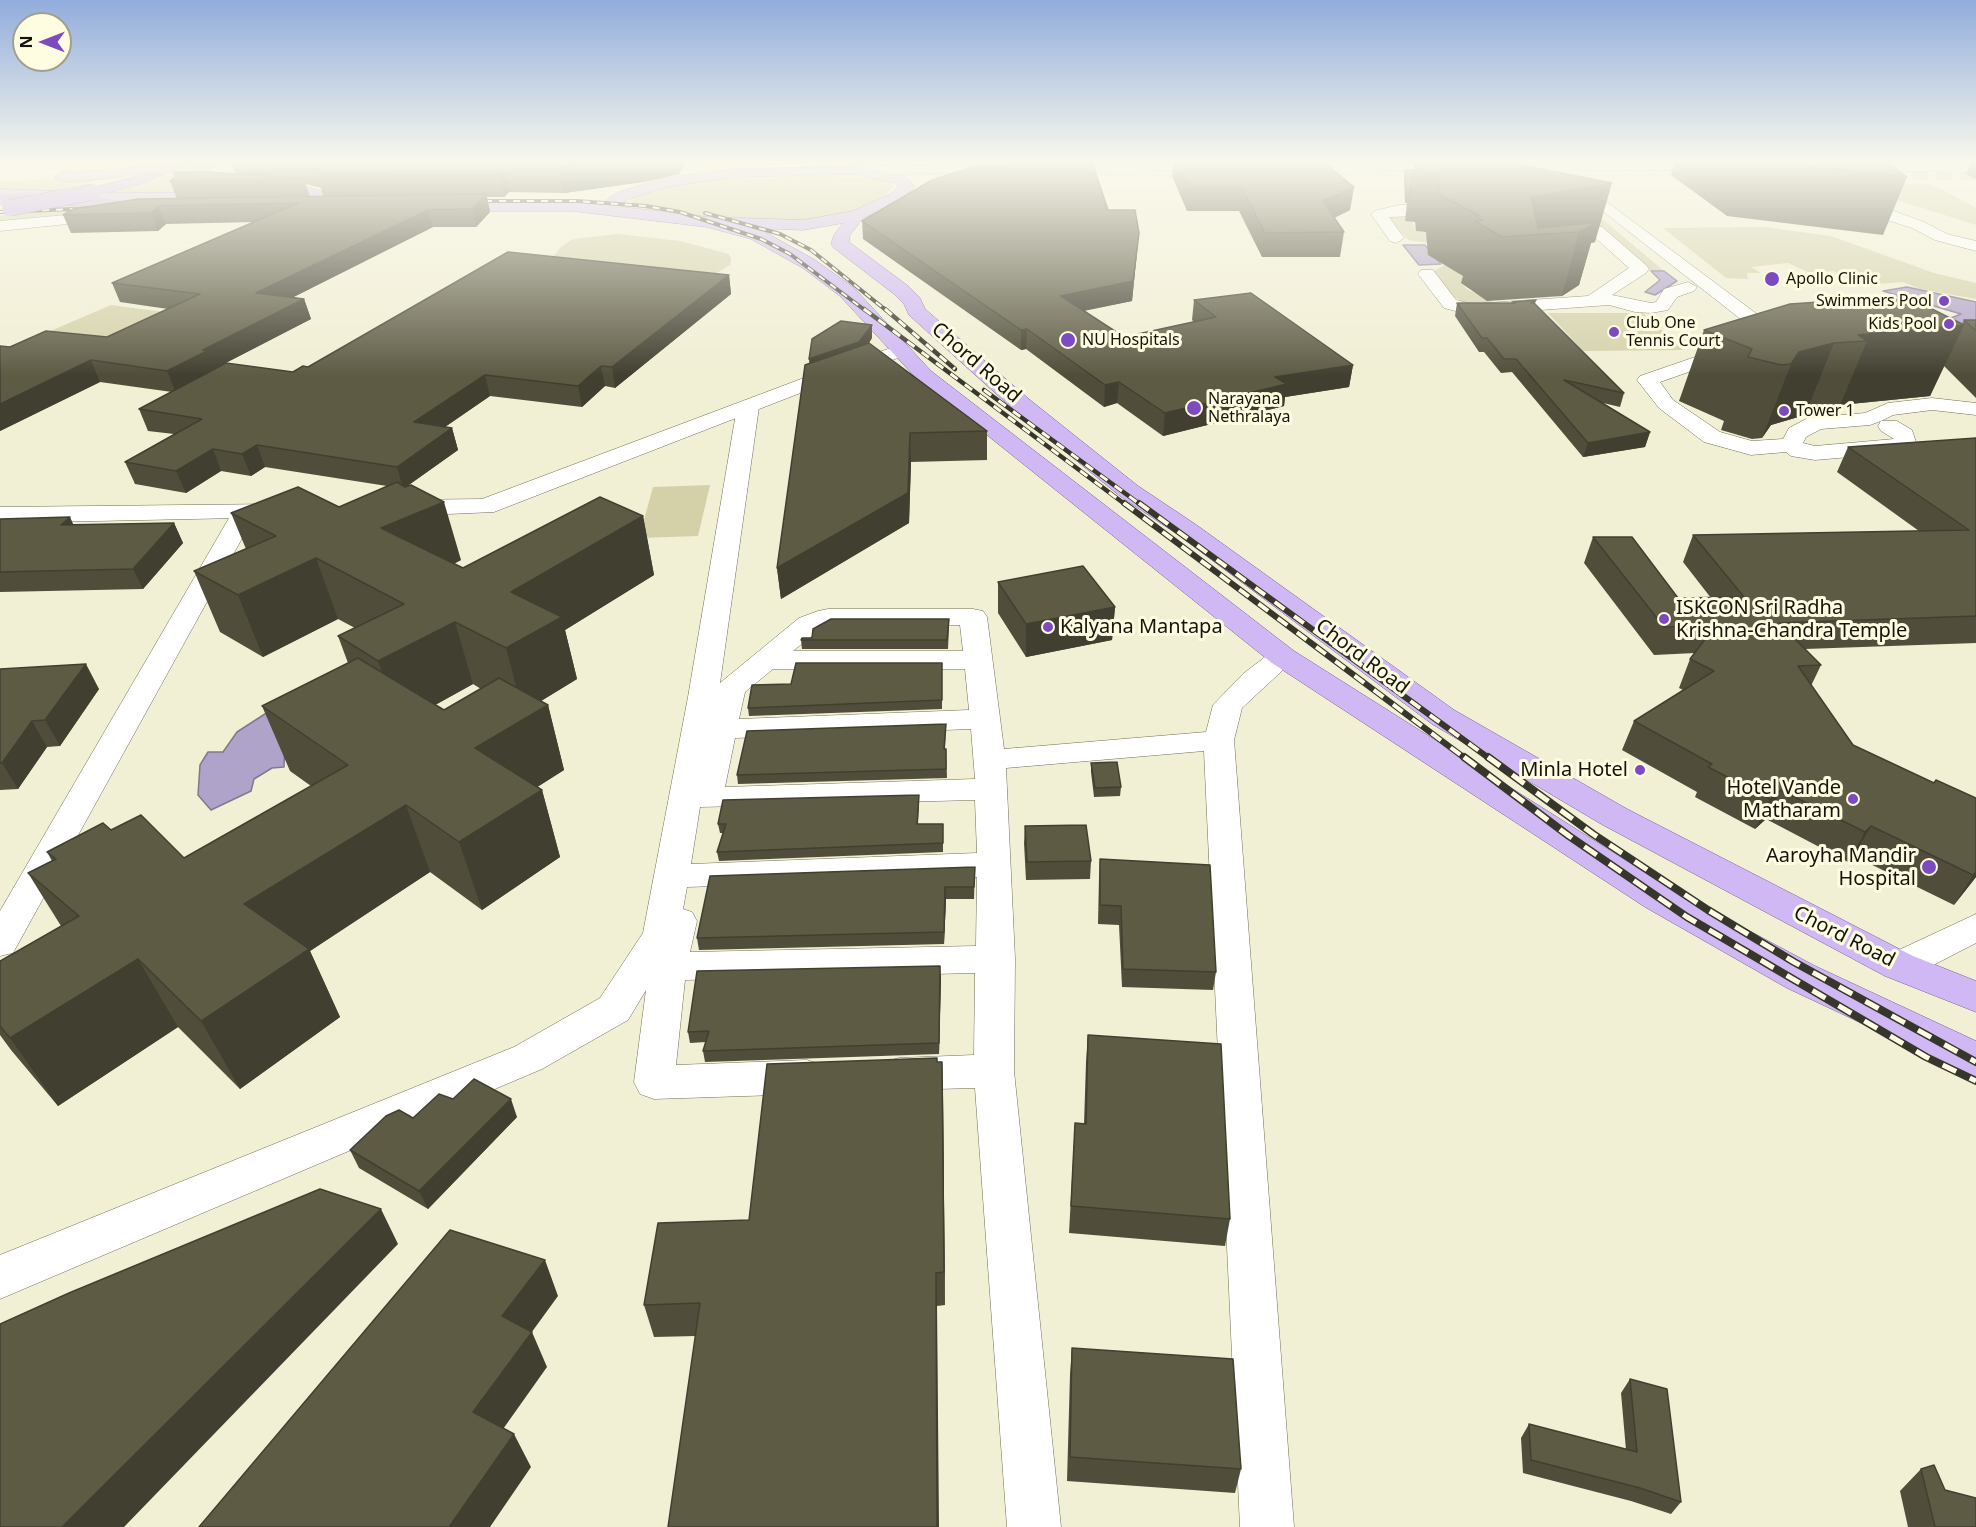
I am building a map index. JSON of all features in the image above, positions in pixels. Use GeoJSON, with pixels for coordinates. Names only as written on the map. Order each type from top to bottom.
{"type":"FeatureCollection","features":[{"type":"Feature","properties":{"kind":"main road"},"geometry":{"type":"LineString","coordinates":[[750,233],[811,249],[901,304],[916,310]]}},
{"type":"Feature","properties":{"kind":"main road","name":"Chord Road"},"geometry":{"type":"LineString","coordinates":[[843,233],[840,244],[902,290],[914,302],[916,310],[1022,405],[1129,490],[1214,549],[1443,717],[1615,817],[1899,966],[1976,997]]}},
{"type":"Feature","properties":{"kind":"main road","name":"Chord Road"},"geometry":{"type":"LineString","coordinates":[[811,249],[847,292],[924,375],[1282,657],[1658,898],[1801,977],[1976,1060]]}},
{"type":"Feature","properties":{"kind":"main road"},"geometry":{"type":"LineString","coordinates":[[380,509],[485,507],[900,351]]}},
{"type":"Feature","properties":{"kind":"main road"},"geometry":{"type":"LineString","coordinates":[[0,515],[301,511]]}},
{"type":"Feature","properties":{"kind":"street"},"geometry":{"type":"LineString","coordinates":[[1393,233],[1396,238]]}},
{"type":"Feature","properties":{"kind":"street"},"geometry":{"type":"LineString","coordinates":[[1600,233],[1640,269],[1601,299]]}},
{"type":"Feature","properties":{"kind":"street"},"geometry":{"type":"LineString","coordinates":[[1625,233],[1695,284],[1731,292],[1744,299],[1751,295]]}},
{"type":"Feature","properties":{"kind":"street"},"geometry":{"type":"LineString","coordinates":[[1632,233],[1695,284],[1750,339],[1778,339]]}},
{"type":"Feature","properties":{"kind":"street"},"geometry":{"type":"LineString","coordinates":[[1932,233],[1976,246]]}},
{"type":"Feature","properties":{"kind":"street"},"geometry":{"type":"LineString","coordinates":[[1427,274],[1450,304],[1471,310],[1530,303],[1601,299],[1635,307],[1657,307],[1665,303],[1670,293],[1695,284]]}},
{"type":"Feature","properties":{"kind":"street"},"geometry":{"type":"LineString","coordinates":[[1731,292],[1778,339],[1802,349]]}},
{"type":"Feature","properties":{"kind":"street"},"geometry":{"type":"LineString","coordinates":[[1750,339],[1744,346],[1647,380],[1666,405],[1712,437],[1751,448],[1791,445],[1799,451],[1815,453],[1896,446],[1905,441],[1904,435],[1889,426]]}},
{"type":"Feature","properties":{"kind":"street"},"geometry":{"type":"LineString","coordinates":[[1791,445],[1797,433],[1816,423],[1870,419],[1888,409],[1932,405],[1972,418]]}},
{"type":"Feature","properties":{"kind":"street"},"geometry":{"type":"LineString","coordinates":[[0,1277],[528,1058],[614,1008],[661,935],[717,693],[748,407]]}},
{"type":"Feature","properties":{"kind":"street"},"geometry":{"type":"LineString","coordinates":[[0,943],[244,513]]}},
{"type":"Feature","properties":{"kind":"street"},"geometry":{"type":"LineString","coordinates":[[717,693],[766,660],[809,624],[828,617],[972,616],[990,775],[996,958],[994,1071],[1034,1527]]}},
{"type":"Feature","properties":{"kind":"street"},"geometry":{"type":"LineString","coordinates":[[1267,1527],[1219,740],[1228,705],[1254,679],[1282,657]]}},
{"type":"Feature","properties":{"kind":"street"},"geometry":{"type":"LineString","coordinates":[[717,693],[721,729],[668,966],[654,1082],[994,1071]]}},
{"type":"Feature","properties":{"kind":"street"},"geometry":{"type":"LineString","coordinates":[[721,729],[985,719]]}},
{"type":"Feature","properties":{"kind":"street"},"geometry":{"type":"LineString","coordinates":[[706,798],[990,775],[1219,740]]}},
{"type":"Feature","properties":{"kind":"street"},"geometry":{"type":"LineString","coordinates":[[689,876],[994,864]]}},
{"type":"Feature","properties":{"kind":"street"},"geometry":{"type":"LineString","coordinates":[[1899,966],[1976,927]]}},
{"type":"Feature","properties":{"kind":"street"},"geometry":{"type":"LineString","coordinates":[[668,966],[996,958]]}},
{"type":"Feature","properties":{"kind":"shaded area"},"geometry":{"type":"Polygon","coordinates":[[[1402,233],[1426,233],[1427,236],[1472,240],[1501,247],[1498,249],[1506,254],[1509,260],[1515,261],[1513,264],[1495,270],[1460,274],[1468,282],[1462,284],[1467,289],[1486,299],[1491,298],[1493,303],[1479,307],[1454,303],[1460,300],[1451,296],[1433,272],[1444,265],[1483,260],[1485,254],[1471,249],[1408,240],[1402,233]]]}},
{"type":"Feature","properties":{"kind":"shaded area"},"geometry":{"type":"Polygon","coordinates":[[[1606,233],[1619,233],[1664,271],[1651,271],[1606,233]]]}},
{"type":"Feature","properties":{"kind":"shaded area"},"geometry":{"type":"Polygon","coordinates":[[[1670,233],[1811,233],[1831,236],[1934,273],[1976,283],[1976,299],[1920,289],[1903,282],[1862,285],[1833,271],[1810,273],[1788,263],[1751,267],[1761,273],[1747,273],[1748,279],[1726,278],[1670,233]]]}},
{"type":"Feature","properties":{"kind":"shaded area"},"geometry":{"type":"Polygon","coordinates":[[[617,234],[680,241],[729,254],[730,265],[715,274],[551,259],[562,246],[573,239],[617,234]]]}},
{"type":"Feature","properties":{"kind":"shaded area"},"geometry":{"type":"Polygon","coordinates":[[[1403,245],[1425,245],[1441,264],[1419,265],[1403,245]]]}},
{"type":"Feature","properties":{"kind":"shaded area"},"geometry":{"type":"Polygon","coordinates":[[[1651,271],[1664,271],[1677,281],[1655,295],[1645,292],[1660,280],[1651,271]]]}},
{"type":"Feature","properties":{"kind":"shaded area","name":"Swimmers Pool"},"geometry":{"type":"Polygon","coordinates":[[[1907,287],[1976,302],[1976,325],[1968,328],[1951,318],[1961,314],[1883,291],[1907,287]]]}},
{"type":"Feature","properties":{"kind":"shaded area"},"geometry":{"type":"Polygon","coordinates":[[[111,305],[194,316],[134,345],[48,332],[111,305]]]}},
{"type":"Feature","properties":{"kind":"shaded area","name":"Club One Tennis Court"},"geometry":{"type":"Polygon","coordinates":[[[1548,313],[1643,313],[1683,350],[1583,351],[1548,313]]]}},
{"type":"Feature","properties":{"kind":"shaded area"},"geometry":{"type":"Polygon","coordinates":[[[710,485],[698,536],[639,538],[653,487],[710,485]]]}},
{"type":"Feature","properties":{"kind":"shaded area"},"geometry":{"type":"Polygon","coordinates":[[[268,712],[285,740],[284,767],[272,768],[254,779],[251,791],[211,810],[198,795],[200,765],[208,752],[223,752],[237,732],[268,712]]]}},
{"type":"Feature","properties":{"kind":"building"},"geometry":{"type":"Polygon","coordinates":[[[228,233],[380,233],[256,293],[304,299],[203,350],[207,351],[167,371],[91,360],[0,404],[0,346],[10,347],[46,331],[107,337],[200,294],[112,283],[228,233]]]}},
{"type":"Feature","properties":{"kind":"building"},"geometry":{"type":"Polygon","coordinates":[[[880,233],[1139,233],[1133,281],[1061,296],[1124,337],[1216,317],[1194,300],[1251,293],[1353,365],[1275,377],[1287,384],[1165,413],[1119,382],[1105,385],[1027,329],[1021,330],[880,233]]]}},
{"type":"Feature","properties":{"kind":"building"},"geometry":{"type":"Polygon","coordinates":[[[1496,233],[1560,233],[1502,237],[1496,233]]]}},
{"type":"Feature","properties":{"kind":"building"},"geometry":{"type":"Polygon","coordinates":[[[508,252],[729,275],[612,367],[601,366],[578,386],[485,375],[414,422],[452,428],[397,467],[257,445],[242,454],[213,449],[176,471],[125,462],[202,419],[139,409],[226,363],[293,372],[303,366],[308,367],[508,252]]]}},
{"type":"Feature","properties":{"kind":"building"},"geometry":{"type":"Polygon","coordinates":[[[1906,296],[1964,325],[1858,335],[1867,341],[1834,343],[1799,352],[1791,364],[1781,365],[1748,357],[1752,349],[1704,330],[1790,304],[1906,296]]]}},
{"type":"Feature","properties":{"kind":"building"},"geometry":{"type":"Polygon","coordinates":[[[1536,300],[1531,303],[1534,303],[1624,393],[1564,380],[1650,432],[1588,443],[1516,359],[1504,359],[1487,338],[1482,338],[1457,303],[1515,303],[1512,302],[1536,300]]]}},
{"type":"Feature","properties":{"kind":"building"},"geometry":{"type":"Polygon","coordinates":[[[1964,320],[1976,320],[1976,331],[1964,320]]]}},
{"type":"Feature","properties":{"kind":"building"},"geometry":{"type":"Polygon","coordinates":[[[841,321],[872,325],[859,342],[809,359],[812,339],[841,321]]]}},
{"type":"Feature","properties":{"kind":"building"},"geometry":{"type":"Polygon","coordinates":[[[869,343],[987,431],[910,433],[908,493],[777,568],[805,365],[869,343]]]}},
{"type":"Feature","properties":{"kind":"building"},"geometry":{"type":"Polygon","coordinates":[[[1976,438],[1976,616],[1779,623],[1821,665],[1798,666],[1853,745],[1934,783],[1936,780],[1976,798],[1976,872],[1973,875],[1871,826],[1865,832],[1781,790],[1770,799],[1708,767],[1712,764],[1634,721],[1714,671],[1690,659],[1716,625],[1664,627],[1593,537],[1632,537],[1678,598],[1744,597],[1693,535],[1969,530],[1848,447],[1976,438]]]}},
{"type":"Feature","properties":{"kind":"building"},"geometry":{"type":"Polygon","coordinates":[[[397,482],[405,487],[411,485],[444,502],[381,528],[463,568],[600,497],[643,516],[511,592],[562,617],[506,648],[455,622],[378,661],[338,636],[404,604],[316,558],[238,595],[194,571],[276,536],[231,513],[298,487],[339,507],[397,482]]]}},
{"type":"Feature","properties":{"kind":"building"},"geometry":{"type":"Polygon","coordinates":[[[70,517],[61,525],[174,523],[133,569],[0,572],[0,519],[70,517]]]}},
{"type":"Feature","properties":{"kind":"building"},"geometry":{"type":"Polygon","coordinates":[[[1083,566],[1115,607],[1026,624],[998,582],[1083,566]]]}},
{"type":"Feature","properties":{"kind":"building"},"geometry":{"type":"Polygon","coordinates":[[[831,619],[949,619],[947,640],[801,640],[812,638],[813,629],[831,619]]]}},
{"type":"Feature","properties":{"kind":"building"},"geometry":{"type":"Polygon","coordinates":[[[358,658],[444,710],[499,678],[548,705],[475,748],[542,790],[459,842],[406,805],[244,904],[309,949],[201,1021],[138,959],[10,1038],[0,1026],[0,961],[79,916],[28,873],[56,859],[47,852],[103,823],[111,830],[141,815],[184,858],[348,765],[262,706],[358,658]]]}},
{"type":"Feature","properties":{"kind":"building"},"geometry":{"type":"Polygon","coordinates":[[[796,663],[942,663],[942,700],[748,708],[752,685],[791,684],[796,663]]]}},
{"type":"Feature","properties":{"kind":"building"},"geometry":{"type":"Polygon","coordinates":[[[86,664],[45,720],[32,721],[0,763],[0,669],[86,664]]]}},
{"type":"Feature","properties":{"kind":"building"},"geometry":{"type":"Polygon","coordinates":[[[946,724],[944,749],[946,749],[946,769],[737,775],[747,731],[946,724]]]}},
{"type":"Feature","properties":{"kind":"building"},"geometry":{"type":"Polygon","coordinates":[[[1117,762],[1121,787],[1095,788],[1091,763],[1117,762]]]}},
{"type":"Feature","properties":{"kind":"building"},"geometry":{"type":"Polygon","coordinates":[[[919,795],[917,824],[943,824],[943,843],[717,852],[726,824],[718,824],[723,800],[919,795]]]}},
{"type":"Feature","properties":{"kind":"building"},"geometry":{"type":"Polygon","coordinates":[[[1086,825],[1091,861],[1027,862],[1025,826],[1086,825]]]}},
{"type":"Feature","properties":{"kind":"building"},"geometry":{"type":"Polygon","coordinates":[[[1100,859],[1210,865],[1216,972],[1123,969],[1121,906],[1100,905],[1100,859]]]}},
{"type":"Feature","properties":{"kind":"building"},"geometry":{"type":"Polygon","coordinates":[[[975,867],[974,887],[945,887],[944,932],[697,938],[710,876],[975,867]]]}},
{"type":"Feature","properties":{"kind":"building"},"geometry":{"type":"Polygon","coordinates":[[[940,966],[939,1043],[703,1051],[709,1031],[688,1032],[697,971],[940,966]]]}},
{"type":"Feature","properties":{"kind":"building"},"geometry":{"type":"Polygon","coordinates":[[[1088,1035],[1221,1044],[1230,1219],[1071,1206],[1075,1123],[1086,1124],[1088,1035]]]}},
{"type":"Feature","properties":{"kind":"building"},"geometry":{"type":"Polygon","coordinates":[[[937,1058],[937,1062],[942,1062],[944,1272],[936,1273],[937,1527],[668,1527],[700,1303],[644,1305],[658,1223],[749,1220],[767,1064],[937,1058]]]}},
{"type":"Feature","properties":{"kind":"building"},"geometry":{"type":"Polygon","coordinates":[[[474,1079],[511,1099],[419,1191],[350,1150],[386,1116],[399,1110],[413,1118],[439,1094],[453,1099],[474,1079]]]}},
{"type":"Feature","properties":{"kind":"building"},"geometry":{"type":"Polygon","coordinates":[[[320,1189],[381,1209],[62,1527],[0,1527],[0,1324],[320,1189]]]}},
{"type":"Feature","properties":{"kind":"building"},"geometry":{"type":"Polygon","coordinates":[[[450,1230],[545,1260],[502,1316],[532,1332],[473,1412],[514,1434],[449,1527],[199,1527],[450,1230]]]}},
{"type":"Feature","properties":{"kind":"building"},"geometry":{"type":"Polygon","coordinates":[[[1072,1348],[1233,1359],[1241,1469],[1070,1457],[1072,1348]]]}},
{"type":"Feature","properties":{"kind":"building"},"geometry":{"type":"Polygon","coordinates":[[[1630,1379],[1667,1389],[1681,1502],[1640,1488],[1531,1460],[1529,1424],[1637,1452],[1630,1379]]]}},
{"type":"Feature","properties":{"kind":"building"},"geometry":{"type":"Polygon","coordinates":[[[1934,1465],[1945,1490],[1976,1498],[1976,1527],[1935,1527],[1921,1469],[1934,1465]]]}},
{"type":"Feature","properties":{"kind":"railway"},"geometry":{"type":"LineString","coordinates":[[744,233],[761,239],[790,254],[866,311]]}},
{"type":"Feature","properties":{"kind":"railway"},"geometry":{"type":"LineString","coordinates":[[777,233],[811,250],[887,311]]}},
{"type":"Feature","properties":{"kind":"railway"},"geometry":{"type":"LineString","coordinates":[[864,309],[1126,505]]}},
{"type":"Feature","properties":{"kind":"railway"},"geometry":{"type":"LineString","coordinates":[[885,309],[955,369]]}},
{"type":"Feature","properties":{"kind":"railway"},"geometry":{"type":"LineString","coordinates":[[984,390],[1141,505]]}},
{"type":"Feature","properties":{"kind":"railway"},"geometry":{"type":"LineString","coordinates":[[1124,503],[1466,759]]}},
{"type":"Feature","properties":{"kind":"railway"},"geometry":{"type":"LineString","coordinates":[[1139,503],[1490,759]]}},
{"type":"Feature","properties":{"kind":"railway"},"geometry":{"type":"LineString","coordinates":[[1464,757],[1569,836],[1687,917],[1926,1057],[1976,1081]]}},
{"type":"Feature","properties":{"kind":"railway"},"geometry":{"type":"LineString","coordinates":[[1488,757],[1593,834],[1708,910],[1794,962],[1976,1062]]}},
{"type":"Feature","properties":{"kind":"place","name":"Apollo Clinic"},"geometry":{"type":"Point","coordinates":[1772,279]}},
{"type":"Feature","properties":{"kind":"place","name":"Swimmers Pool"},"geometry":{"type":"Point","coordinates":[1944,301]}},
{"type":"Feature","properties":{"kind":"place","name":"Kids Pool"},"geometry":{"type":"Point","coordinates":[1949,324]}},
{"type":"Feature","properties":{"kind":"place","name":"Club One Tennis Court"},"geometry":{"type":"Point","coordinates":[1614,332]}},
{"type":"Feature","properties":{"kind":"place","name":"NU Hospitals"},"geometry":{"type":"Point","coordinates":[1068,340]}},
{"type":"Feature","properties":{"kind":"place","name":"Narayana Nethralaya"},"geometry":{"type":"Point","coordinates":[1194,408]}},
{"type":"Feature","properties":{"kind":"place","name":"Tower 1"},"geometry":{"type":"Point","coordinates":[1784,411]}},
{"type":"Feature","properties":{"kind":"place","name":"ISKCON Sri Radha Krishna-Chandra Temple"},"geometry":{"type":"Point","coordinates":[1664,619]}},
{"type":"Feature","properties":{"kind":"place","name":"Kalyana Mantapa"},"geometry":{"type":"Point","coordinates":[1048,627]}},
{"type":"Feature","properties":{"kind":"place","name":"Minla Hotel"},"geometry":{"type":"Point","coordinates":[1640,770]}},
{"type":"Feature","properties":{"kind":"place","name":"Hotel Vande Matharam"},"geometry":{"type":"Point","coordinates":[1853,799]}},
{"type":"Feature","properties":{"kind":"place","name":"Aaroyha Mandir Hospital"},"geometry":{"type":"Point","coordinates":[1929,867]}}]}
